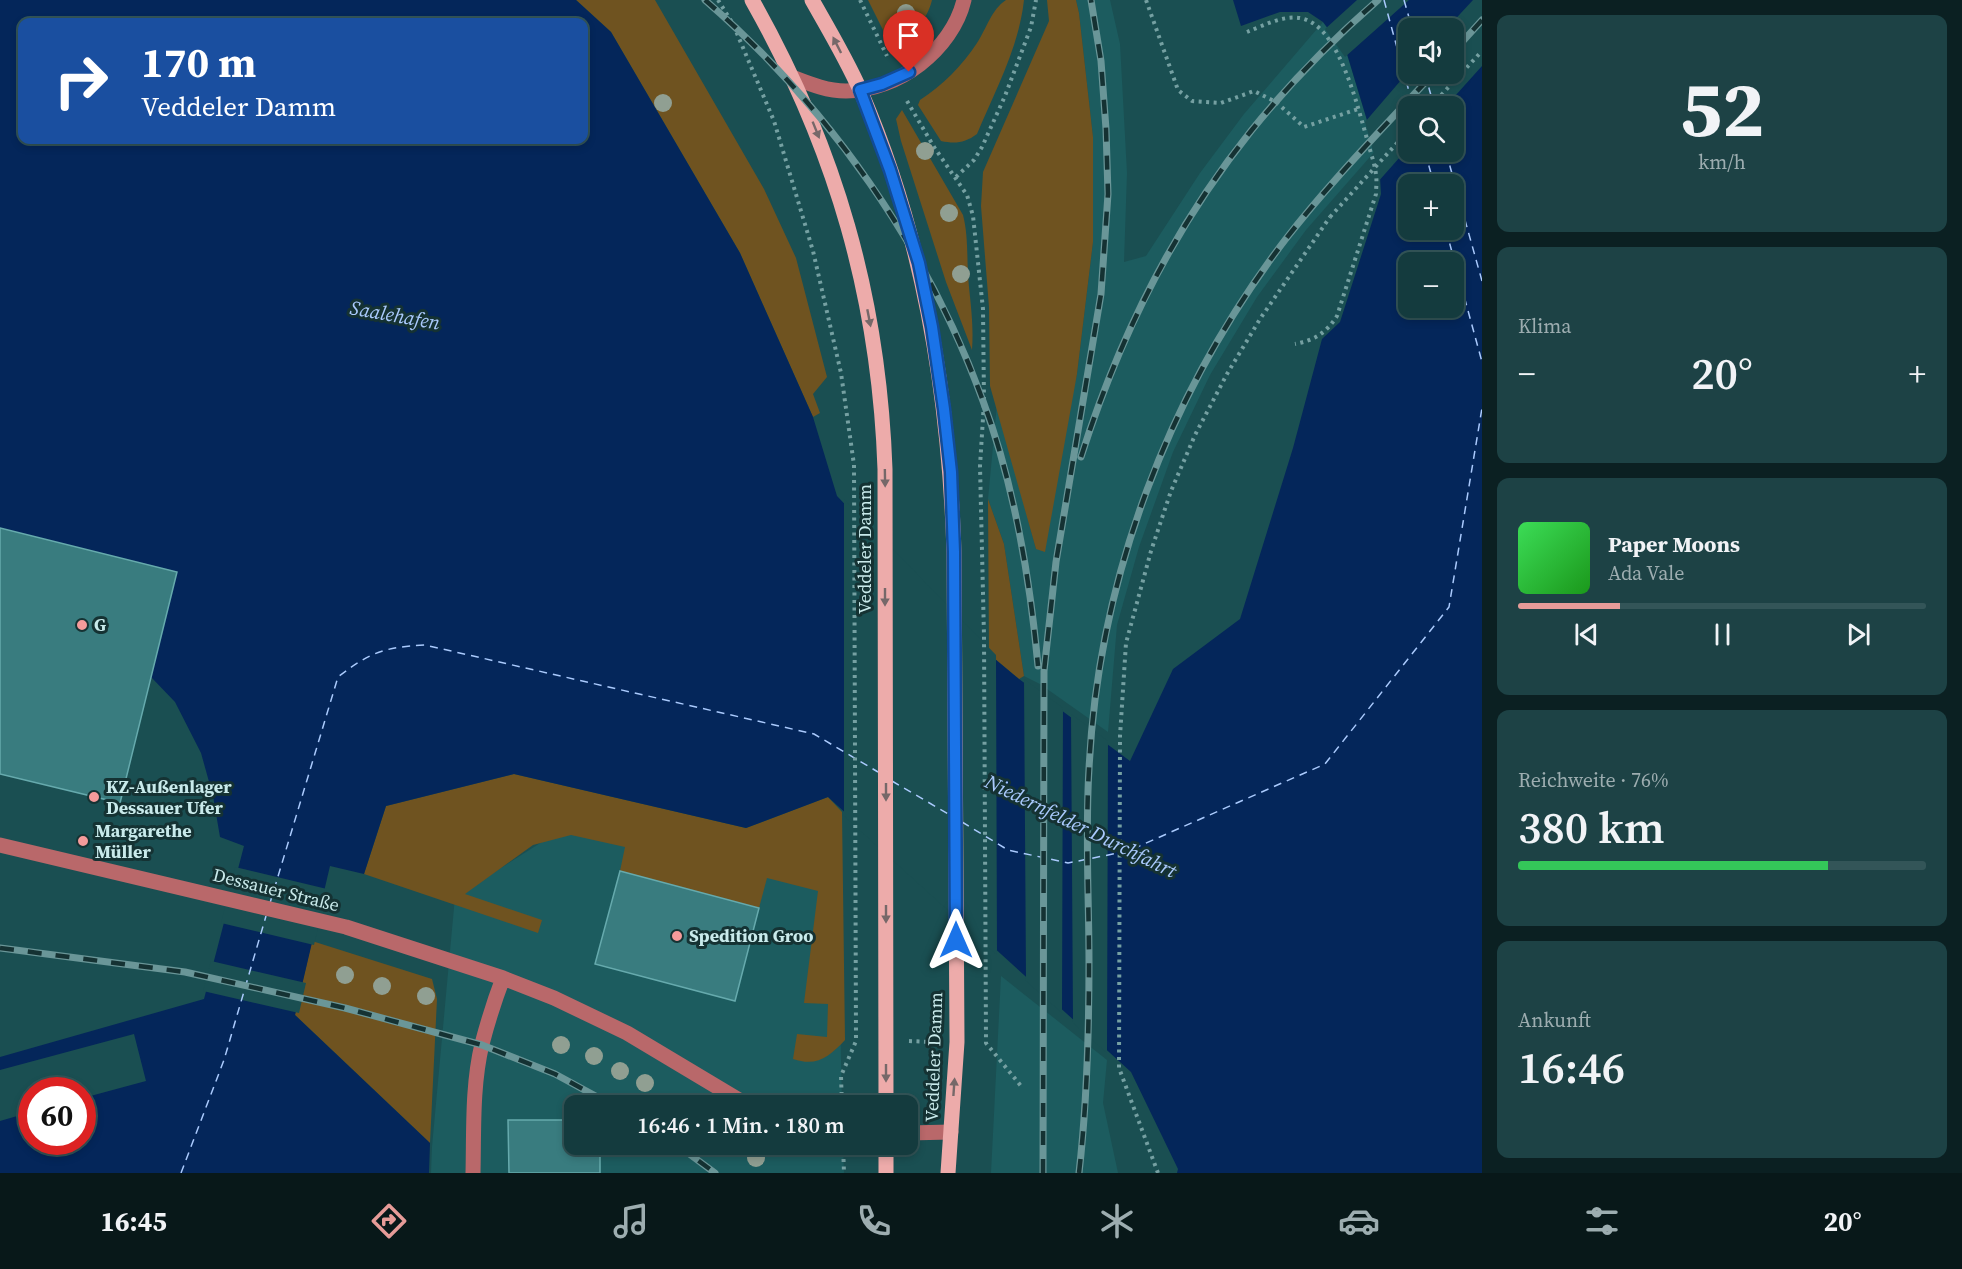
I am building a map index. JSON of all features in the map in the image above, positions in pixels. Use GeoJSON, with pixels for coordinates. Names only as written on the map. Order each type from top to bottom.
{"type":"FeatureCollection","features":[{"type":"Feature","properties":{"kind":"main road","name":"Veddeler Damm"},"geometry":{"type":"LineString","coordinates":[[752,0],[792,77],[817,133],[835,183],[855,251],[879,378],[883,420],[885,538],[886,1095]]}},
{"type":"Feature","properties":{"kind":"main road","name":"Veddeler Damm"},"geometry":{"type":"LineString","coordinates":[[812,0],[860,90],[890,170],[919,263],[932,327],[944,409],[951,472],[954,608],[957,1042],[948,1173]]}},
{"type":"Feature","properties":{"kind":"main road"},"geometry":{"type":"LineString","coordinates":[[886,1155],[886,1173]]}},
{"type":"Feature","properties":{"kind":"street"},"geometry":{"type":"LineString","coordinates":[[792,77],[828,89],[860,90],[897,79],[925,60],[946,39],[959,20],[964,0]]}},
{"type":"Feature","properties":{"kind":"street","name":"Dessauer Straße"},"geometry":{"type":"LineString","coordinates":[[0,845],[346,927],[503,978],[554,998],[627,1033],[731,1095]]}},
{"type":"Feature","properties":{"kind":"street"},"geometry":{"type":"LineString","coordinates":[[473,1173],[477,1071],[482,1044],[503,978]]}},
{"type":"Feature","properties":{"kind":"street"},"geometry":{"type":"LineString","coordinates":[[918,1133],[951,1132]]}},
{"type":"Feature","properties":{"kind":"path"},"geometry":{"type":"LineString","coordinates":[[718,0],[733,24],[774,121],[813,251],[841,373],[854,465],[852,506],[856,1041],[841,1076],[842,1095]]}},
{"type":"Feature","properties":{"kind":"path"},"geometry":{"type":"LineString","coordinates":[[1021,1086],[986,1043],[984,636],[980,466],[984,402],[983,309],[972,216],[967,195],[956,177],[974,160],[987,136],[1031,27],[1036,0]]}},
{"type":"Feature","properties":{"kind":"path"},"geometry":{"type":"LineString","coordinates":[[1146,0],[1178,90],[1192,101],[1221,103],[1254,91],[1276,102],[1304,127],[1358,109]]}},
{"type":"Feature","properties":{"kind":"path"},"geometry":{"type":"LineString","coordinates":[[1247,32],[1290,18],[1309,21],[1327,36],[1347,73],[1376,174],[1376,194],[1337,316],[1328,330],[1312,340],[1295,344]]}},
{"type":"Feature","properties":{"kind":"path"},"geometry":{"type":"LineString","coordinates":[[1440,96],[1482,51]]}},
{"type":"Feature","properties":{"kind":"path"},"geometry":{"type":"LineString","coordinates":[[1158,1173],[1119,1068],[1120,736],[1126,643],[1151,551],[1171,491],[1195,435],[1227,374],[1260,319],[1330,216],[1398,142]]}},
{"type":"Feature","properties":{"kind":"path"},"geometry":{"type":"LineString","coordinates":[[843,1155],[844,1173]]}},
{"type":"Feature","properties":{"kind":"shaded area"},"geometry":{"type":"Polygon","coordinates":[[[576,0],[655,0],[764,189],[796,258],[827,377],[813,394],[820,413],[813,417],[740,253],[611,32],[576,0]]]}},
{"type":"Feature","properties":{"kind":"shaded area"},"geometry":{"type":"Polygon","coordinates":[[[868,0],[932,0],[922,21],[892,48],[868,0]]]}},
{"type":"Feature","properties":{"kind":"shaded area"},"geometry":{"type":"Polygon","coordinates":[[[1006,0],[1024,0],[1021,17],[1012,52],[977,134],[960,142],[941,141],[918,105],[920,100],[937,88],[965,60],[997,9],[1006,0]]]}},
{"type":"Feature","properties":{"kind":"shaded area"},"geometry":{"type":"Polygon","coordinates":[[[1047,0],[1076,0],[1079,13],[1093,137],[1093,242],[1077,374],[1045,552],[1036,549],[990,386],[989,307],[981,206],[983,172],[1049,21],[1047,0]]]}},
{"type":"Feature","properties":{"kind":"shaded area"},"geometry":{"type":"Polygon","coordinates":[[[1076,0],[1110,0],[1120,44],[1127,173],[1124,262],[1146,256],[1200,173],[1244,114],[1323,22],[1347,54],[1376,150],[1306,230],[1257,297],[1210,375],[1173,452],[1139,547],[1117,625],[1108,732],[1040,684],[1024,676],[1004,544],[988,499],[997,404],[1036,549],[1077,374],[1093,242],[1093,137],[1076,0]]]}},
{"type":"Feature","properties":{"kind":"shaded area"},"geometry":{"type":"Polygon","coordinates":[[[902,110],[963,215],[967,237],[972,350],[946,282],[901,141],[896,119],[902,110]]]}},
{"type":"Feature","properties":{"kind":"shaded area"},"geometry":{"type":"Polygon","coordinates":[[[988,499],[1004,544],[1024,676],[1019,679],[989,654],[988,499]]]}},
{"type":"Feature","properties":{"kind":"shaded area"},"geometry":{"type":"Polygon","coordinates":[[[514,774],[746,828],[828,797],[842,812],[845,1040],[822,1059],[809,1062],[793,1059],[797,1034],[827,1037],[828,1004],[804,1003],[818,891],[767,878],[759,908],[620,871],[625,847],[571,835],[533,845],[465,894],[542,920],[538,933],[364,874],[386,806],[514,774]]]}},
{"type":"Feature","properties":{"kind":"shaded area"},"geometry":{"type":"Polygon","coordinates":[[[564,828],[837,875],[842,1095],[564,1095],[564,1155],[843,1155],[844,1173],[431,1173],[455,897],[564,828]]]}},
{"type":"Feature","properties":{"kind":"shaded area"},"geometry":{"type":"Polygon","coordinates":[[[312,941],[432,979],[437,999],[430,1143],[295,1015],[312,941]]]}},
{"type":"Feature","properties":{"kind":"shaded area"},"geometry":{"type":"Polygon","coordinates":[[[1001,976],[1107,1060],[1103,1103],[1118,1173],[991,1173],[1001,976]]]}},
{"type":"Feature","properties":{"kind":"water"},"geometry":{"type":"Polygon","coordinates":[[[0,0],[576,0],[611,32],[740,253],[813,417],[837,496],[989,654],[1130,761],[1173,669],[1240,619],[1293,448],[1322,339],[1340,322],[1381,194],[1379,160],[1347,54],[1323,22],[1308,12],[1280,12],[1241,26],[1233,0],[1482,0],[1482,1173],[1177,1173],[1178,1169],[1131,1072],[828,797],[746,828],[514,774],[386,806],[364,874],[330,866],[295,1015],[430,1143],[429,1173],[0,1173],[0,1057],[204,999],[244,846],[220,837],[213,796],[201,753],[175,702],[151,677],[177,572],[0,528],[0,0]]]}},
{"type":"Feature","properties":{"kind":"pier"},"geometry":{"type":"Polygon","coordinates":[[[1357,0],[1409,0],[1345,57],[1325,29],[1357,0]]]}},
{"type":"Feature","properties":{"kind":"pier"},"geometry":{"type":"Polygon","coordinates":[[[1473,0],[1482,0],[1482,66],[1455,96],[1398,96],[1398,159],[1377,183],[1376,161],[1365,122],[1398,84],[1464,84],[1464,18],[1456,18],[1473,0]]]}},
{"type":"Feature","properties":{"kind":"pier"},"geometry":{"type":"Polygon","coordinates":[[[844,499],[996,655],[997,955],[844,816],[844,499]]]}},
{"type":"Feature","properties":{"kind":"pier"},"geometry":{"type":"Polygon","coordinates":[[[1024,679],[1063,708],[1062,1013],[1026,981],[1024,679]]]}},
{"type":"Feature","properties":{"kind":"pier"},"geometry":{"type":"Polygon","coordinates":[[[1071,714],[1108,741],[1107,1053],[1073,1023],[1071,714]]]}},
{"type":"Feature","properties":{"kind":"pier"},"geometry":{"type":"Polygon","coordinates":[[[235,867],[327,889],[314,945],[221,923],[235,867]]]}},
{"type":"Feature","properties":{"kind":"pier"},"geometry":{"type":"Polygon","coordinates":[[[211,961],[306,983],[299,1013],[203,991],[211,961]]]}},
{"type":"Feature","properties":{"kind":"pier"},"geometry":{"type":"Polygon","coordinates":[[[134,1034],[146,1081],[96,1094],[96,1077],[18,1077],[18,1116],[0,1121],[0,1070],[134,1034]]]}},
{"type":"Feature","properties":{"kind":"building","name":"G"},"geometry":{"type":"Polygon","coordinates":[[[0,528],[177,572],[120,803],[0,774],[0,528]]]}},
{"type":"Feature","properties":{"kind":"building","name":"Spedition Groo"},"geometry":{"type":"Polygon","coordinates":[[[620,871],[759,908],[735,1001],[595,964],[620,871]]]}},
{"type":"Feature","properties":{"kind":"building"},"geometry":{"type":"Polygon","coordinates":[[[508,1120],[564,1120],[564,1155],[600,1155],[600,1173],[509,1173],[508,1120]]]}},
{"type":"Feature","properties":{"kind":"ferry route"},"geometry":{"type":"LineString","coordinates":[[1384,0],[1410,96]]}},
{"type":"Feature","properties":{"kind":"ferry route"},"geometry":{"type":"LineString","coordinates":[[1404,0],[1409,18]]}},
{"type":"Feature","properties":{"kind":"ferry route"},"geometry":{"type":"LineString","coordinates":[[1428,84],[1431,96]]}},
{"type":"Feature","properties":{"kind":"ferry route"},"geometry":{"type":"LineString","coordinates":[[1428,162],[1431,174]]}},
{"type":"Feature","properties":{"kind":"ferry route"},"geometry":{"type":"LineString","coordinates":[[1449,162],[1482,281]]}},
{"type":"Feature","properties":{"kind":"ferry route"},"geometry":{"type":"LineString","coordinates":[[1449,240],[1482,362]]}},
{"type":"Feature","properties":{"kind":"ferry route"},"geometry":{"type":"LineString","coordinates":[[962,822],[1008,850],[1068,863],[1128,851],[1325,764],[1449,607],[1482,408]]}},
{"type":"Feature","properties":{"kind":"ferry route"},"geometry":{"type":"LineString","coordinates":[[270,903],[338,677],[369,656],[388,649],[425,645],[814,734],[878,772]]}},
{"type":"Feature","properties":{"kind":"ferry route"},"geometry":{"type":"LineString","coordinates":[[892,781],[950,815]]}},
{"type":"Feature","properties":{"kind":"ferry route"},"geometry":{"type":"LineString","coordinates":[[181,1173],[224,1060],[266,916]]}},
{"type":"Feature","properties":{"kind":"railway"},"geometry":{"type":"LineString","coordinates":[[705,0],[793,86],[833,133],[870,183],[933,288],[960,344],[983,401],[1004,465],[1025,566],[1038,666]]}},
{"type":"Feature","properties":{"kind":"railway"},"geometry":{"type":"LineString","coordinates":[[1043,1173],[1044,671],[1056,562],[1101,294],[1108,194],[1101,61],[1091,0]]}},
{"type":"Feature","properties":{"kind":"railway"},"geometry":{"type":"LineString","coordinates":[[1081,457],[1112,370],[1131,328],[1173,245],[1197,206],[1223,168],[1280,96],[1378,0]]}},
{"type":"Feature","properties":{"kind":"railway"},"geometry":{"type":"LineString","coordinates":[[1464,40],[1482,20]]}},
{"type":"Feature","properties":{"kind":"railway"},"geometry":{"type":"LineString","coordinates":[[1079,1173],[1088,1042],[1087,818],[1089,769],[1095,698],[1107,628],[1124,558],[1147,490],[1174,424],[1207,360],[1244,299],[1285,240],[1320,197],[1424,84]]}},
{"type":"Feature","properties":{"kind":"railway"},"geometry":{"type":"LineString","coordinates":[[0,948],[185,972],[345,1008],[482,1045],[555,1074],[594,1095]]}},
{"type":"Feature","properties":{"kind":"railway"},"geometry":{"type":"LineString","coordinates":[[691,1155],[715,1173]]}},
{"type":"Feature","properties":{"kind":"place","name":"G"},"geometry":{"type":"Point","coordinates":[82,625]}},
{"type":"Feature","properties":{"kind":"place","name":"KZ-Außenlager Dessauer Ufer"},"geometry":{"type":"Point","coordinates":[94,797]}},
{"type":"Feature","properties":{"kind":"place","name":"Margarethe Müller"},"geometry":{"type":"Point","coordinates":[83,841]}},
{"type":"Feature","properties":{"kind":"place","name":"Spedition Groo"},"geometry":{"type":"Point","coordinates":[677,936]}},
{"type":"Feature","properties":{"kind":"route"},"geometry":{"type":"LineString","coordinates":[[909,72],[897,79],[860,90],[876,128],[919,263],[932,327],[944,409],[951,472],[954,552],[956,940]]}},
{"type":"Feature","properties":{"kind":"water label","name":"Saalehafen"},"geometry":{"type":"Point","coordinates":[395,315]}},
{"type":"Feature","properties":{"kind":"water label","name":"Niedernfelder Durchfahrt"},"geometry":{"type":"Point","coordinates":[1081,826]}}]}
